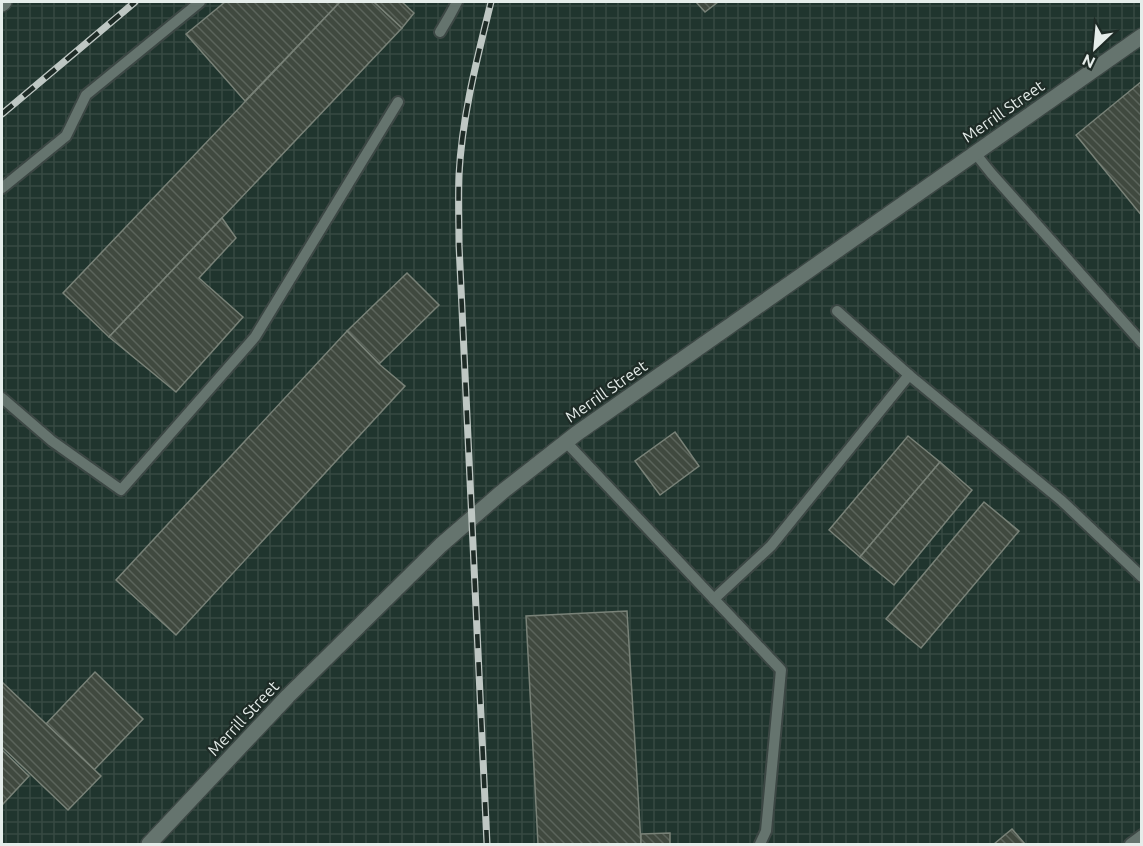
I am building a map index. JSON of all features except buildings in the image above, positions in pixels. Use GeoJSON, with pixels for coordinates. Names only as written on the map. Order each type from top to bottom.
{"type":"FeatureCollection","features":[{"type":"Feature","properties":{"kind":"street","name":"Merrill Street"},"geometry":{"type":"LineString","coordinates":[[149,844],[288,696],[441,545],[502,492],[566,442],[1142,36]]}},
{"type":"Feature","properties":{"kind":"lane"},"geometry":{"type":"LineString","coordinates":[[2,188],[66,136],[86,95],[200,2]]}},
{"type":"Feature","properties":{"kind":"lane"},"geometry":{"type":"LineString","coordinates":[[440,32],[457,2]]}},
{"type":"Feature","properties":{"kind":"lane"},"geometry":{"type":"LineString","coordinates":[[2,398],[52,441],[121,490],[255,338],[398,102]]}},
{"type":"Feature","properties":{"kind":"lane"},"geometry":{"type":"LineString","coordinates":[[975,153],[1142,343]]}},
{"type":"Feature","properties":{"kind":"lane"},"geometry":{"type":"LineString","coordinates":[[837,311],[909,375],[1062,501],[1142,577]]}},
{"type":"Feature","properties":{"kind":"lane"},"geometry":{"type":"LineString","coordinates":[[714,599],[771,546],[909,375]]}},
{"type":"Feature","properties":{"kind":"lane"},"geometry":{"type":"LineString","coordinates":[[566,442],[781,670],[766,831],[760,844]]}},
{"type":"Feature","properties":{"kind":"lane"},"geometry":{"type":"LineString","coordinates":[[1130,844],[1142,835]]}},
{"type":"Feature","properties":{"kind":"shaded area"},"geometry":{"type":"Polygon","coordinates":[[[2,2],[1141,2],[1141,844],[2,844],[2,2]]]}},
{"type":"Feature","properties":{"kind":"railway"},"geometry":{"type":"LineString","coordinates":[[2,114],[135,2]]}},
{"type":"Feature","properties":{"kind":"railway"},"geometry":{"type":"LineString","coordinates":[[487,844],[459,245],[459,175],[467,109],[491,2]]}}]}
